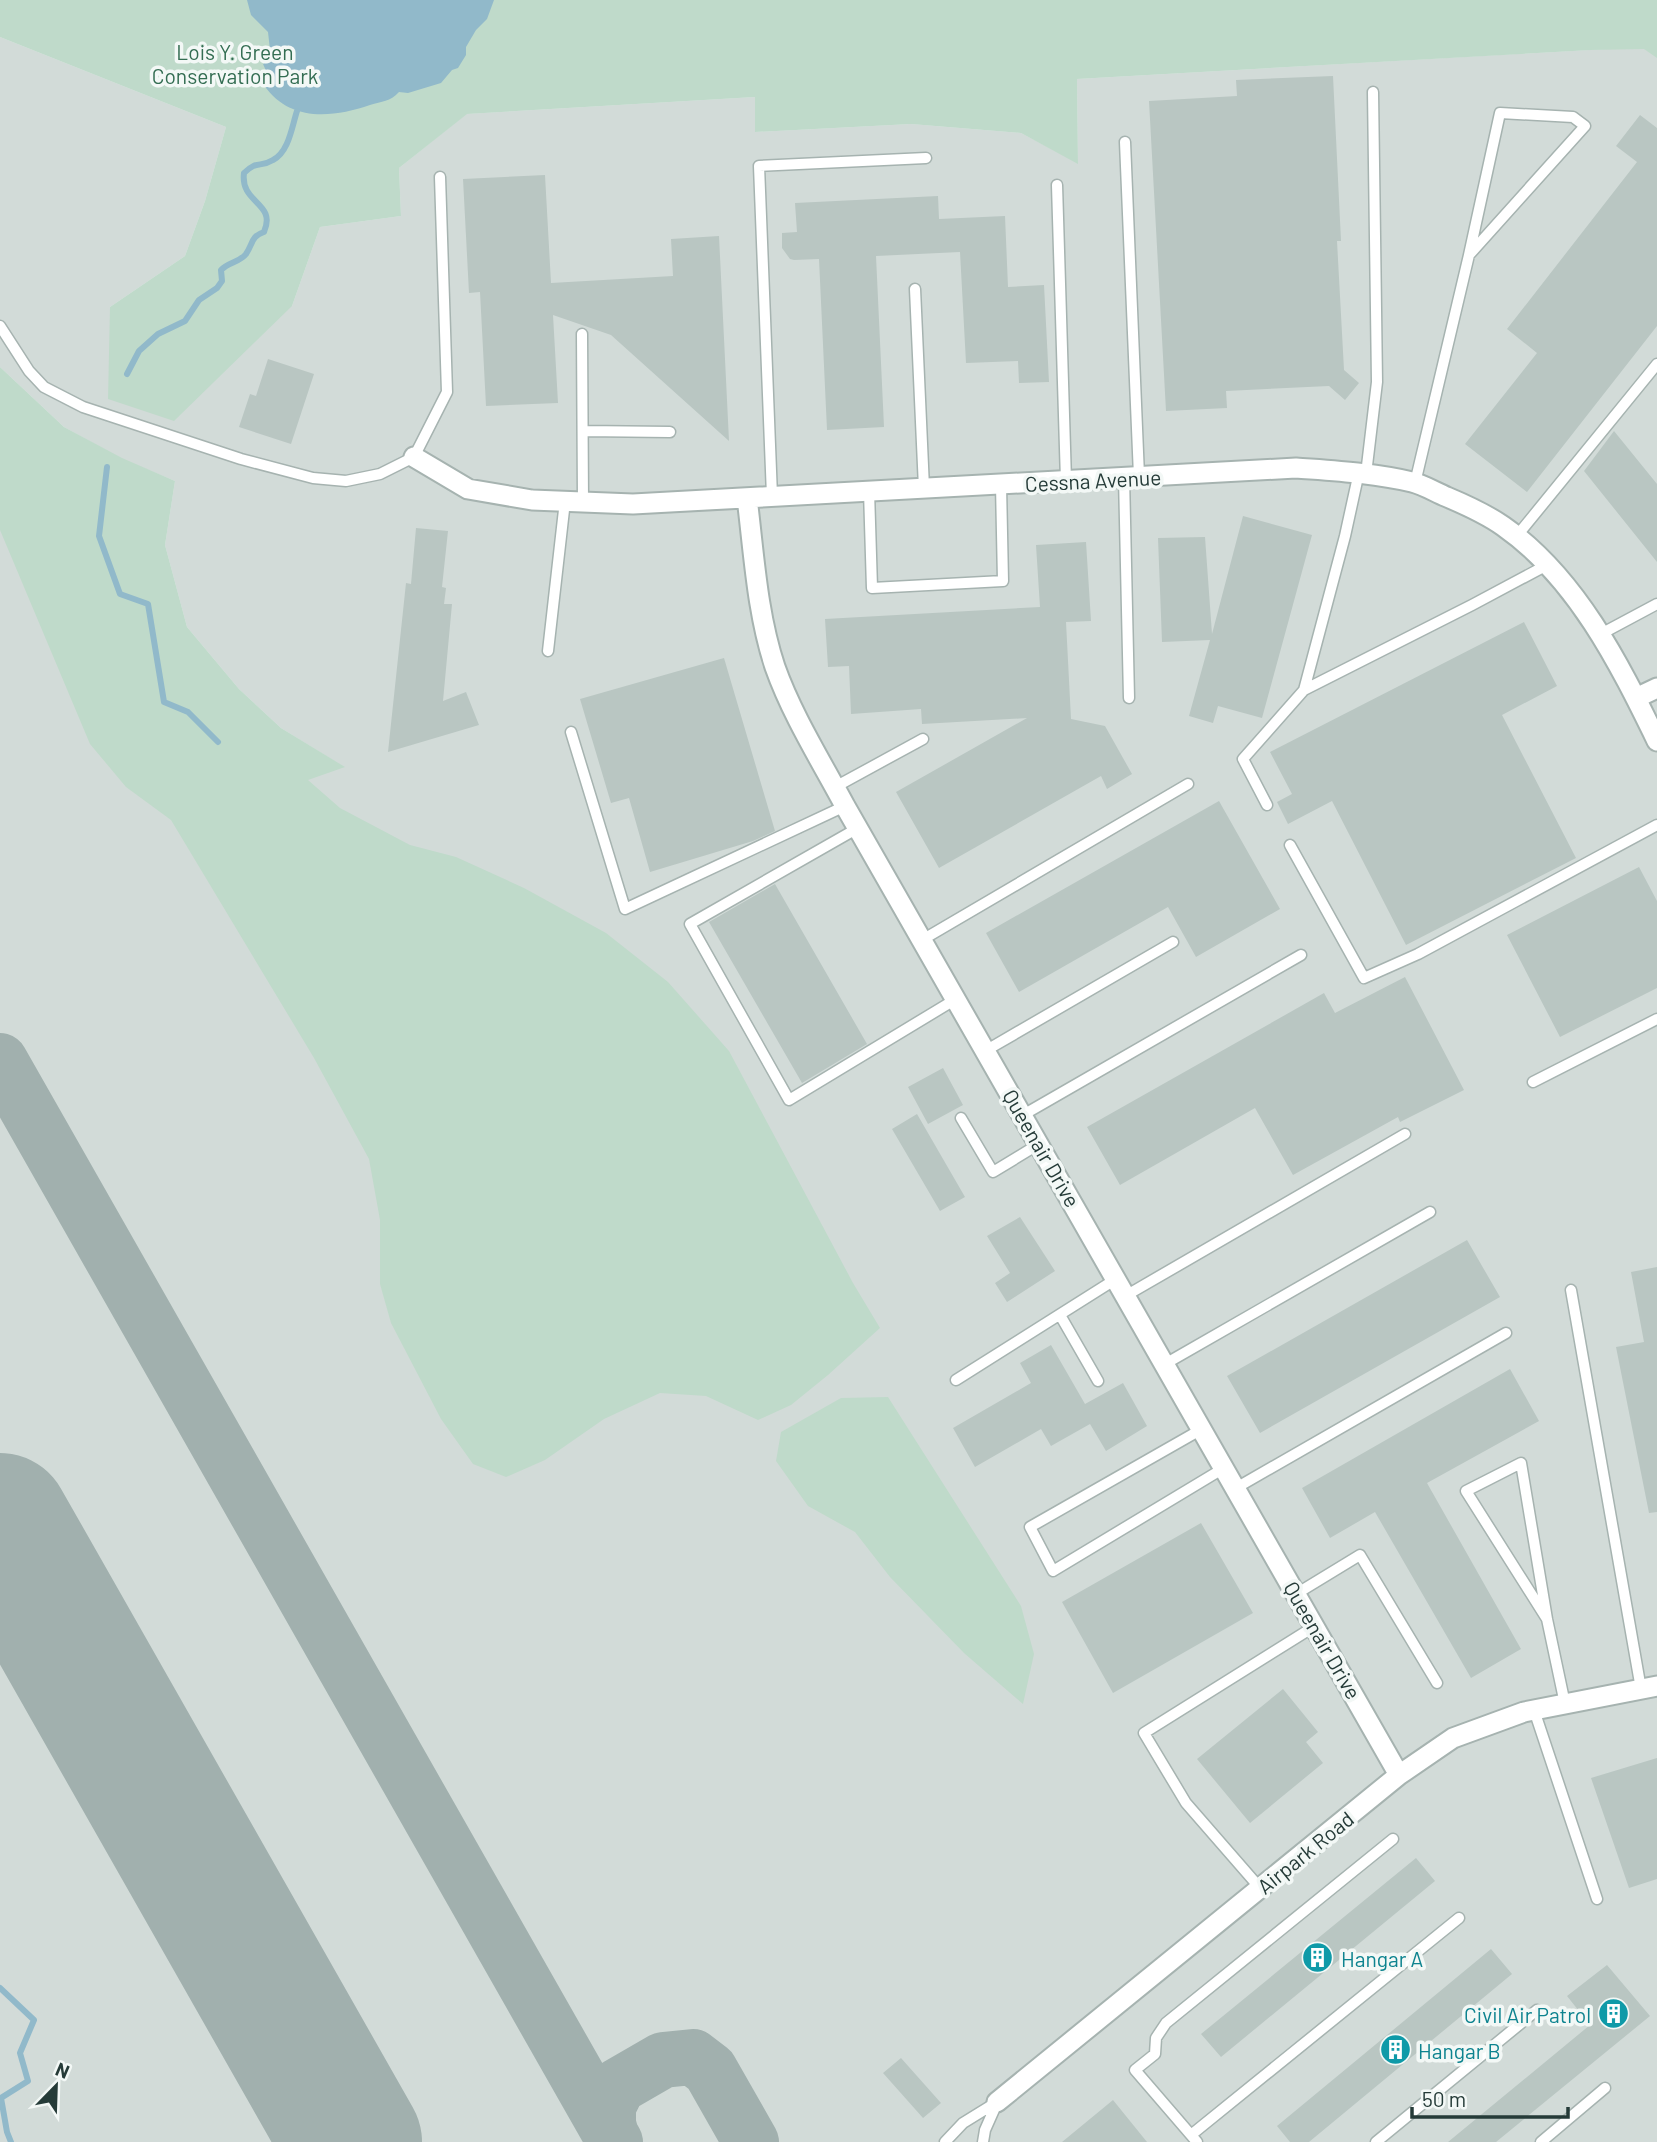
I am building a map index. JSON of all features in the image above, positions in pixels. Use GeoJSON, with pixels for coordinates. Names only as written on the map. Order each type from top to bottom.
{"type":"FeatureCollection","features":[{"type":"Feature","properties":{"kind":"street","name":"Cessna Avenue"},"geometry":{"type":"LineString","coordinates":[[414,457],[468,489],[532,500],[633,504],[1296,468],[1362,473],[1415,483],[1468,505],[1503,526],[1547,565],[1573,593],[1636,698],[1657,741]]}},
{"type":"Feature","properties":{"kind":"street","name":"Queenair Drive"},"geometry":{"type":"LineString","coordinates":[[747,498],[762,620],[776,668],[795,712],[845,806],[1399,1775]]}},
{"type":"Feature","properties":{"kind":"street"},"geometry":{"type":"LineString","coordinates":[[1636,698],[1657,688]]}},
{"type":"Feature","properties":{"kind":"street","name":"Airpark Road"},"geometry":{"type":"LineString","coordinates":[[997,2102],[1399,1775],[1453,1738],[1534,1710],[1649,1688]]}},
{"type":"Feature","properties":{"kind":"lane"},"geometry":{"type":"LineString","coordinates":[[1304,690],[1362,473],[1377,382],[1373,92]]}},
{"type":"Feature","properties":{"kind":"lane"},"geometry":{"type":"LineString","coordinates":[[1415,483],[1500,113],[1573,117],[1585,126],[1469,255]]}},
{"type":"Feature","properties":{"kind":"lane"},"geometry":{"type":"LineString","coordinates":[[1125,142],[1132,477],[1129,698]]}},
{"type":"Feature","properties":{"kind":"lane"},"geometry":{"type":"LineString","coordinates":[[772,496],[759,166],[926,158]]}},
{"type":"Feature","properties":{"kind":"lane"},"geometry":{"type":"LineString","coordinates":[[0,326],[29,371],[44,387],[83,407],[148,430],[313,478],[346,481],[380,474],[414,457],[447,392],[440,177]]}},
{"type":"Feature","properties":{"kind":"lane"},"geometry":{"type":"LineString","coordinates":[[1057,185],[1066,481]]}},
{"type":"Feature","properties":{"kind":"lane"},"geometry":{"type":"LineString","coordinates":[[915,289],[924,488]]}},
{"type":"Feature","properties":{"kind":"lane"},"geometry":{"type":"LineString","coordinates":[[548,651],[584,431],[582,334]]}},
{"type":"Feature","properties":{"kind":"lane"},"geometry":{"type":"LineString","coordinates":[[1517,537],[1657,364]]}},
{"type":"Feature","properties":{"kind":"lane"},"geometry":{"type":"LineString","coordinates":[[584,431],[670,432]]}},
{"type":"Feature","properties":{"kind":"lane"},"geometry":{"type":"LineString","coordinates":[[869,491],[872,588],[1003,581],[1001,485]]}},
{"type":"Feature","properties":{"kind":"lane"},"geometry":{"type":"LineString","coordinates":[[1267,805],[1243,759],[1304,690],[1547,565]]}},
{"type":"Feature","properties":{"kind":"lane"},"geometry":{"type":"LineString","coordinates":[[1599,635],[1657,604]]}},
{"type":"Feature","properties":{"kind":"lane"},"geometry":{"type":"LineString","coordinates":[[571,732],[625,909],[845,806]]}},
{"type":"Feature","properties":{"kind":"lane"},"geometry":{"type":"LineString","coordinates":[[835,787],[923,739]]}},
{"type":"Feature","properties":{"kind":"lane"},"geometry":{"type":"LineString","coordinates":[[922,940],[1188,784]]}},
{"type":"Feature","properties":{"kind":"lane"},"geometry":{"type":"LineString","coordinates":[[1290,845],[1364,978],[1419,954],[1657,825]]}},
{"type":"Feature","properties":{"kind":"lane"},"geometry":{"type":"LineString","coordinates":[[858,828],[690,924],[789,1100],[956,999]]}},
{"type":"Feature","properties":{"kind":"lane"},"geometry":{"type":"LineString","coordinates":[[985,1051],[1173,942]]}},
{"type":"Feature","properties":{"kind":"lane"},"geometry":{"type":"LineString","coordinates":[[1023,1115],[1301,955]]}},
{"type":"Feature","properties":{"kind":"lane"},"geometry":{"type":"LineString","coordinates":[[1533,1082],[1657,1018]]}},
{"type":"Feature","properties":{"kind":"lane"},"geometry":{"type":"LineString","coordinates":[[961,1118],[993,1172],[1039,1144]]}},
{"type":"Feature","properties":{"kind":"lane"},"geometry":{"type":"LineString","coordinates":[[956,1380],[1060,1315],[1122,1287],[1405,1134]]}},
{"type":"Feature","properties":{"kind":"lane"},"geometry":{"type":"LineString","coordinates":[[1166,1364],[1430,1212]]}},
{"type":"Feature","properties":{"kind":"lane"},"geometry":{"type":"LineString","coordinates":[[1571,1290],[1649,1688]]}},
{"type":"Feature","properties":{"kind":"lane"},"geometry":{"type":"LineString","coordinates":[[1060,1315],[1098,1381]]}},
{"type":"Feature","properties":{"kind":"lane"},"geometry":{"type":"LineString","coordinates":[[1236,1488],[1506,1333]]}},
{"type":"Feature","properties":{"kind":"lane"},"geometry":{"type":"LineString","coordinates":[[1202,1429],[1030,1527],[1053,1571],[1225,1468]]}},
{"type":"Feature","properties":{"kind":"lane"},"geometry":{"type":"LineString","coordinates":[[1547,1619],[1465,1491],[1521,1463],[1547,1619],[1565,1704]]}},
{"type":"Feature","properties":{"kind":"lane"},"geometry":{"type":"LineString","coordinates":[[1296,1594],[1360,1555],[1437,1684]]}},
{"type":"Feature","properties":{"kind":"lane"},"geometry":{"type":"LineString","coordinates":[[1260,1888],[1186,1803],[1144,1732],[1315,1626]]}},
{"type":"Feature","properties":{"kind":"lane"},"geometry":{"type":"LineString","coordinates":[[1534,1710],[1597,1899]]}},
{"type":"Feature","properties":{"kind":"lane"},"geometry":{"type":"LineString","coordinates":[[1393,1839],[1166,2023],[1156,2038],[1155,2054],[1135,2070],[1194,2139],[1459,1917]]}},
{"type":"Feature","properties":{"kind":"lane"},"geometry":{"type":"LineString","coordinates":[[1376,2142],[1537,2010]]}},
{"type":"Feature","properties":{"kind":"lane"},"geometry":{"type":"LineString","coordinates":[[1541,2142],[1605,2088]]}},
{"type":"Feature","properties":{"kind":"lane"},"geometry":{"type":"LineString","coordinates":[[945,2142],[962,2123],[997,2102]]}},
{"type":"Feature","properties":{"kind":"lane"},"geometry":{"type":"LineString","coordinates":[[983,2142],[997,2102]]}},
{"type":"Feature","properties":{"kind":"shaded area"},"geometry":{"type":"Polygon","coordinates":[[[0,37],[226,127],[205,201],[185,256],[110,307],[292,306],[320,227],[401,216],[399,168],[466,114],[755,97],[756,132],[911,124],[1021,133],[1078,163],[1077,79],[1642,47],[1657,57],[1657,2142],[0,2142],[0,379],[135,653],[344,767],[281,728],[239,689],[187,627],[165,545],[175,481],[122,459],[64,427],[0,367],[0,37]]]}},
{"type":"Feature","properties":{"kind":"green space","name":"Lois Y. Green Conservation Park"},"geometry":{"type":"Polygon","coordinates":[[[0,0],[1657,0],[1657,58],[1644,49],[1591,50],[1077,79],[1078,164],[1021,133],[911,124],[755,132],[755,97],[467,114],[399,168],[401,216],[320,227],[292,306],[174,421],[108,399],[110,307],[185,256],[205,201],[226,127],[0,37],[0,0]]]}},
{"type":"Feature","properties":{"kind":"green space"},"geometry":{"type":"Polygon","coordinates":[[[0,367],[64,427],[122,458],[175,481],[165,545],[187,627],[239,689],[281,728],[345,767],[308,780],[340,808],[410,845],[456,857],[524,888],[606,933],[668,982],[729,1051],[853,1283],[880,1328],[791,1405],[758,1420],[706,1396],[660,1393],[604,1419],[545,1460],[506,1477],[473,1464],[441,1419],[391,1323],[380,1284],[380,1220],[369,1159],[314,1058],[171,820],[126,787],[90,744],[0,530],[0,367]]]}},
{"type":"Feature","properties":{"kind":"green space"},"geometry":{"type":"Polygon","coordinates":[[[888,1397],[1021,1606],[1034,1654],[1023,1704],[964,1653],[890,1577],[855,1532],[808,1506],[776,1461],[781,1432],[841,1398],[888,1397]]]}},
{"type":"Feature","properties":{"kind":"water"},"geometry":{"type":"Polygon","coordinates":[[[247,0],[494,0],[487,19],[476,30],[466,47],[466,55],[458,68],[452,70],[441,83],[408,93],[399,92],[389,99],[341,113],[312,114],[286,106],[264,85],[267,73],[263,64],[271,59],[268,32],[251,15],[247,0]]]}},
{"type":"Feature","properties":{"kind":"building"},"geometry":{"type":"Polygon","coordinates":[[[1333,76],[1341,241],[1337,241],[1344,370],[1359,383],[1345,400],[1329,386],[1226,391],[1227,408],[1166,411],[1149,101],[1237,96],[1236,80],[1333,76]]]}},
{"type":"Feature","properties":{"kind":"building"},"geometry":{"type":"Polygon","coordinates":[[[1640,115],[1657,128],[1657,326],[1527,492],[1465,444],[1537,353],[1507,329],[1637,162],[1616,146],[1640,115]]]}},
{"type":"Feature","properties":{"kind":"building"},"geometry":{"type":"Polygon","coordinates":[[[545,175],[551,283],[673,276],[671,239],[719,236],[729,441],[611,335],[553,315],[558,403],[486,406],[480,292],[469,293],[463,179],[545,175]]]}},
{"type":"Feature","properties":{"kind":"building"},"geometry":{"type":"Polygon","coordinates":[[[938,196],[939,219],[1005,216],[1008,287],[1044,285],[1049,382],[1019,383],[1018,361],[966,363],[960,252],[876,256],[884,427],[827,430],[819,259],[790,259],[782,248],[782,233],[797,232],[795,203],[938,196]]]}},
{"type":"Feature","properties":{"kind":"building"},"geometry":{"type":"Polygon","coordinates":[[[268,359],[314,374],[291,444],[239,427],[250,394],[256,396],[268,359]]]}},
{"type":"Feature","properties":{"kind":"building"},"geometry":{"type":"Polygon","coordinates":[[[1614,431],[1657,484],[1657,562],[1584,471],[1614,431]]]}},
{"type":"Feature","properties":{"kind":"building"},"geometry":{"type":"Polygon","coordinates":[[[1243,516],[1312,535],[1262,718],[1218,706],[1213,723],[1189,716],[1210,640],[1162,642],[1158,538],[1205,537],[1212,634],[1243,516]]]}},
{"type":"Feature","properties":{"kind":"building"},"geometry":{"type":"Polygon","coordinates":[[[416,528],[448,531],[442,587],[446,588],[444,604],[452,604],[443,701],[466,692],[479,725],[388,752],[406,583],[411,584],[416,528]]]}},
{"type":"Feature","properties":{"kind":"building"},"geometry":{"type":"Polygon","coordinates":[[[1086,542],[1091,621],[1066,622],[1071,719],[1105,726],[1132,774],[1107,789],[1101,776],[939,868],[896,792],[1027,718],[922,724],[921,709],[851,714],[849,666],[828,667],[825,619],[1040,607],[1036,545],[1086,542]]]}},
{"type":"Feature","properties":{"kind":"building"},"geometry":{"type":"Polygon","coordinates":[[[1524,622],[1557,686],[1502,715],[1576,858],[1406,945],[1332,801],[1288,824],[1277,802],[1292,794],[1270,752],[1524,622]]]}},
{"type":"Feature","properties":{"kind":"building"},"geometry":{"type":"Polygon","coordinates":[[[724,658],[775,831],[753,841],[650,872],[629,798],[611,803],[580,699],[724,658]]]}},
{"type":"Feature","properties":{"kind":"building"},"geometry":{"type":"Polygon","coordinates":[[[1219,801],[1280,909],[1196,957],[1168,907],[1019,992],[986,933],[1219,801]]]}},
{"type":"Feature","properties":{"kind":"building"},"geometry":{"type":"Polygon","coordinates":[[[1639,867],[1657,901],[1657,988],[1560,1037],[1507,935],[1639,867]]]}},
{"type":"Feature","properties":{"kind":"building"},"geometry":{"type":"Polygon","coordinates":[[[775,884],[867,1044],[802,1083],[709,922],[775,884]]]}},
{"type":"Feature","properties":{"kind":"building"},"geometry":{"type":"Polygon","coordinates":[[[1405,977],[1464,1090],[1400,1122],[1398,1117],[1293,1175],[1255,1108],[1120,1185],[1087,1127],[1324,993],[1335,1013],[1405,977]]]}},
{"type":"Feature","properties":{"kind":"building"},"geometry":{"type":"Polygon","coordinates":[[[943,1068],[963,1105],[928,1124],[908,1087],[943,1068]]]}},
{"type":"Feature","properties":{"kind":"building"},"geometry":{"type":"Polygon","coordinates":[[[917,1114],[965,1197],[940,1211],[892,1129],[917,1114]]]}},
{"type":"Feature","properties":{"kind":"building"},"geometry":{"type":"Polygon","coordinates":[[[1020,1217],[1055,1271],[1007,1302],[995,1283],[1010,1273],[987,1236],[1020,1217]]]}},
{"type":"Feature","properties":{"kind":"building"},"geometry":{"type":"Polygon","coordinates":[[[1467,1240],[1500,1297],[1260,1433],[1227,1376],[1467,1240]]]}},
{"type":"Feature","properties":{"kind":"building"},"geometry":{"type":"Polygon","coordinates":[[[1657,1267],[1657,1512],[1649,1513],[1616,1347],[1644,1342],[1631,1272],[1657,1267]]]}},
{"type":"Feature","properties":{"kind":"building"},"geometry":{"type":"Polygon","coordinates":[[[1051,1345],[1085,1404],[1123,1383],[1147,1426],[1106,1451],[1090,1424],[1051,1446],[1041,1429],[975,1467],[953,1428],[1031,1383],[1020,1363],[1051,1345]]]}},
{"type":"Feature","properties":{"kind":"building"},"geometry":{"type":"Polygon","coordinates":[[[1510,1369],[1539,1421],[1427,1483],[1521,1649],[1471,1678],[1375,1512],[1330,1538],[1302,1488],[1510,1369]]]}},
{"type":"Feature","properties":{"kind":"building"},"geometry":{"type":"Polygon","coordinates":[[[1201,1523],[1253,1613],[1113,1693],[1062,1602],[1201,1523]]]}},
{"type":"Feature","properties":{"kind":"building"},"geometry":{"type":"Polygon","coordinates":[[[1283,1689],[1318,1732],[1306,1742],[1323,1763],[1250,1823],[1197,1759],[1283,1689]]]}},
{"type":"Feature","properties":{"kind":"building"},"geometry":{"type":"Polygon","coordinates":[[[1657,1758],[1657,1879],[1629,1888],[1591,1778],[1657,1758]]]}},
{"type":"Feature","properties":{"kind":"building","name":"Hangar A"},"geometry":{"type":"Polygon","coordinates":[[[1416,1858],[1435,1881],[1221,2057],[1201,2034],[1416,1858]]]}},
{"type":"Feature","properties":{"kind":"building","name":"Hangar B"},"geometry":{"type":"Polygon","coordinates":[[[1491,1949],[1512,1974],[1309,2142],[1290,2142],[1277,2126],[1491,1949]]]}},
{"type":"Feature","properties":{"kind":"building"},"geometry":{"type":"Polygon","coordinates":[[[1607,1965],[1650,2016],[1496,2142],[1448,2142],[1590,2025],[1567,1996],[1607,1965]]]}},
{"type":"Feature","properties":{"kind":"building"},"geometry":{"type":"Polygon","coordinates":[[[901,2058],[941,2103],[923,2118],[883,2073],[901,2058]]]}},
{"type":"Feature","properties":{"kind":"building"},"geometry":{"type":"Polygon","coordinates":[[[1113,2100],[1147,2142],[1062,2142],[1113,2100]]]}},
{"type":"Feature","properties":{"kind":"waterway"},"geometry":{"type":"LineString","coordinates":[[127,374],[139,351],[158,334],[185,321],[199,300],[217,288],[222,281],[221,270],[244,257],[254,238],[264,232],[266,214],[247,191],[244,173],[252,167],[269,162],[283,151],[297,111]]}},
{"type":"Feature","properties":{"kind":"waterway"},"geometry":{"type":"LineString","coordinates":[[107,467],[99,536],[120,594],[148,604],[164,702],[188,712],[218,742]]}},
{"type":"Feature","properties":{"kind":"waterway"},"geometry":{"type":"LineString","coordinates":[[0,1988],[34,2020],[20,2053],[28,2081],[1,2098],[11,2142]]}},
{"type":"Feature","properties":{"kind":"taxiway"},"geometry":{"type":"LineString","coordinates":[[0,1061],[615,2142]]}},
{"type":"Feature","properties":{"kind":"taxiway"},"geometry":{"type":"LineString","coordinates":[[284,2022],[356,2142]]}},
{"type":"Feature","properties":{"kind":"taxiway"},"geometry":{"type":"LineString","coordinates":[[611,2135],[608,2106],[618,2086],[663,2060],[693,2057],[710,2070],[751,2142]]}},
{"type":"Feature","properties":{"kind":"runway"},"geometry":{"type":"LineString","coordinates":[[0,1523],[352,2142]]}},
{"type":"Feature","properties":{"kind":"place","name":"Hangar A"},"geometry":{"type":"Point","coordinates":[1318,1958]}},
{"type":"Feature","properties":{"kind":"place","name":"Civil Air Patrol"},"geometry":{"type":"Point","coordinates":[1614,2014]}},
{"type":"Feature","properties":{"kind":"place","name":"Hangar B"},"geometry":{"type":"Point","coordinates":[1395,2050]}}]}
